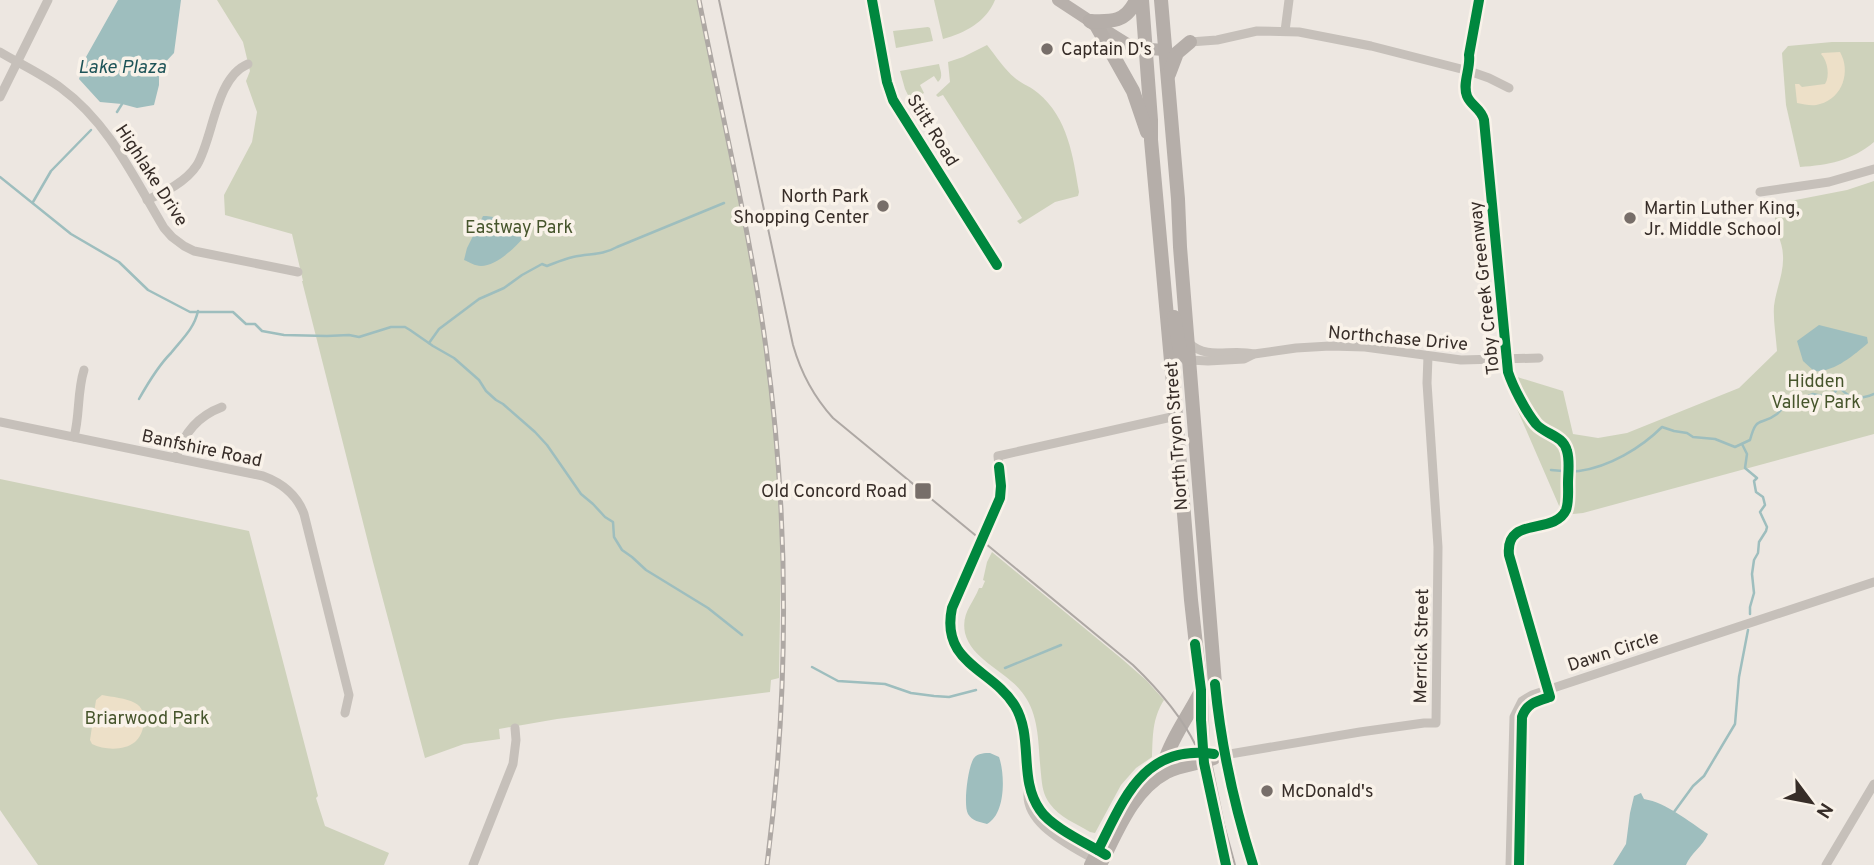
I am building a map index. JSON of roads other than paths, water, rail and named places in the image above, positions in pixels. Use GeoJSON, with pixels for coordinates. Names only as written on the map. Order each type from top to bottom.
{"type":"FeatureCollection","features":[{"type":"Feature","properties":{"kind":"main road"},"geometry":{"type":"LineString","coordinates":[[1136,0],[1129,12],[1118,19],[1093,23],[1133,91],[1150,140]]}},
{"type":"Feature","properties":{"kind":"main road","name":"North Tryon Street"},"geometry":{"type":"LineString","coordinates":[[1142,0],[1151,120],[1150,140],[1201,691],[1203,757],[1226,865]]}},
{"type":"Feature","properties":{"kind":"main road","name":"North Tryon Street"},"geometry":{"type":"LineString","coordinates":[[1161,0],[1210,643],[1224,755],[1252,865]]}},
{"type":"Feature","properties":{"kind":"main road"},"geometry":{"type":"LineString","coordinates":[[1163,23],[1174,36],[1190,42],[1177,53],[1168,79]]}},
{"type":"Feature","properties":{"kind":"main road"},"geometry":{"type":"LineString","coordinates":[[1163,278],[1178,331],[1180,350],[1184,357],[1190,360]]}},
{"type":"Feature","properties":{"kind":"main road"},"geometry":{"type":"LineString","coordinates":[[1165,760],[1173,737],[1201,691]]}},
{"type":"Feature","properties":{"kind":"street"},"geometry":{"type":"LineString","coordinates":[[0,97],[48,0]]}},
{"type":"Feature","properties":{"kind":"street","name":"Stitt Road"},"geometry":{"type":"LineString","coordinates":[[872,0],[887,82],[893,100],[997,265]]}},
{"type":"Feature","properties":{"kind":"street"},"geometry":{"type":"LineString","coordinates":[[1058,0],[1129,46],[1145,50],[1165,50]]}},
{"type":"Feature","properties":{"kind":"street"},"geometry":{"type":"LineString","coordinates":[[1285,31],[1289,0]]}},
{"type":"Feature","properties":{"kind":"street"},"geometry":{"type":"LineString","coordinates":[[1190,42],[1217,40],[1257,31],[1299,32],[1384,49],[1469,71],[1509,88]]}},
{"type":"Feature","properties":{"kind":"street","name":"Highlake Drive"},"geometry":{"type":"LineString","coordinates":[[0,52],[64,89],[88,111],[121,154],[164,228],[184,246],[217,257],[298,272]]}},
{"type":"Feature","properties":{"kind":"street"},"geometry":{"type":"LineString","coordinates":[[148,200],[186,178],[197,165],[228,81],[236,71],[248,64]]}},
{"type":"Feature","properties":{"kind":"street"},"geometry":{"type":"LineString","coordinates":[[1760,192],[1829,182],[1874,169]]}},
{"type":"Feature","properties":{"kind":"street","name":"Northchase Drive"},"geometry":{"type":"LineString","coordinates":[[1189,343],[1204,353],[1243,351],[1254,354]]}},
{"type":"Feature","properties":{"kind":"street","name":"Northchase Drive"},"geometry":{"type":"LineString","coordinates":[[1190,360],[1244,359],[1254,354],[1331,346],[1365,347],[1461,360],[1539,358]]}},
{"type":"Feature","properties":{"kind":"street","name":"Merrick Street"},"geometry":{"type":"LineString","coordinates":[[1224,755],[1360,732],[1436,723],[1438,547],[1427,383],[1428,356]]}},
{"type":"Feature","properties":{"kind":"street"},"geometry":{"type":"LineString","coordinates":[[74,437],[84,370]]}},
{"type":"Feature","properties":{"kind":"street"},"geometry":{"type":"LineString","coordinates":[[176,458],[190,429],[209,412],[222,407]]}},
{"type":"Feature","properties":{"kind":"street"},"geometry":{"type":"LineString","coordinates":[[1098,860],[1047,818],[1038,807],[1029,787],[1022,724],[1016,708],[1003,692],[963,658],[954,642],[951,627],[953,606],[1000,498],[998,456],[1176,416]]}},
{"type":"Feature","properties":{"kind":"street","name":"Banfshire Road"},"geometry":{"type":"LineString","coordinates":[[0,422],[263,476],[281,484],[295,497],[304,514],[349,695],[345,713]]}},
{"type":"Feature","properties":{"kind":"street","name":"Dawn Circle"},"geometry":{"type":"LineString","coordinates":[[1510,865],[1514,717],[1518,706],[1527,697],[1874,582]]}},
{"type":"Feature","properties":{"kind":"street"},"geometry":{"type":"LineString","coordinates":[[472,865],[513,764],[515,728]]}},
{"type":"Feature","properties":{"kind":"street"},"geometry":{"type":"LineString","coordinates":[[1098,860],[1127,792],[1145,773],[1165,760],[1189,753],[1203,757],[1224,755]]}},
{"type":"Feature","properties":{"kind":"street"},"geometry":{"type":"LineString","coordinates":[[1098,860],[1144,790],[1166,773],[1190,765],[1203,757]]}},
{"type":"Feature","properties":{"kind":"street"},"geometry":{"type":"LineString","coordinates":[[1826,865],[1874,784]]}},
{"type":"Feature","properties":{"kind":"water","name":"Lake Plaza"},"geometry":{"type":"Polygon","coordinates":[[[118,0],[181,0],[174,53],[159,69],[159,85],[154,105],[137,108],[100,102],[79,79],[86,57],[118,0]]]}},
{"type":"Feature","properties":{"kind":"water"},"geometry":{"type":"Polygon","coordinates":[[[483,216],[506,221],[524,237],[499,260],[481,266],[464,260],[483,216]]]}},
{"type":"Feature","properties":{"kind":"water"},"geometry":{"type":"Polygon","coordinates":[[[1819,325],[1867,337],[1868,343],[1836,366],[1814,371],[1803,361],[1797,341],[1819,325]]]}},
{"type":"Feature","properties":{"kind":"water"},"geometry":{"type":"Polygon","coordinates":[[[990,753],[999,757],[1003,783],[998,812],[987,824],[974,820],[968,814],[966,794],[974,758],[990,753]]]}},
{"type":"Feature","properties":{"kind":"water"},"geometry":{"type":"Polygon","coordinates":[[[1641,793],[1644,799],[1669,808],[1708,834],[1686,865],[1613,865],[1626,844],[1634,796],[1641,793]]]}},
{"type":"Feature","properties":{"kind":"waterway"},"geometry":{"type":"LineString","coordinates":[[117,112],[122,104]]}},
{"type":"Feature","properties":{"kind":"waterway"},"geometry":{"type":"LineString","coordinates":[[33,202],[51,171],[91,130]]}},
{"type":"Feature","properties":{"kind":"waterway"},"geometry":{"type":"LineString","coordinates":[[0,177],[71,234],[119,262],[148,290],[190,312],[233,312],[246,324],[255,324],[262,331],[284,335],[359,337],[391,327],[405,327],[410,330],[454,358],[479,380],[486,391],[535,432],[581,494],[613,522],[614,537],[622,550],[646,570],[708,608],[742,635]]}},
{"type":"Feature","properties":{"kind":"waterway"},"geometry":{"type":"LineString","coordinates":[[429,343],[439,329],[479,299],[504,288],[542,264],[547,266],[573,257],[606,252],[724,203]]}},
{"type":"Feature","properties":{"kind":"waterway"},"geometry":{"type":"LineString","coordinates":[[139,399],[158,369],[191,329],[198,311]]}},
{"type":"Feature","properties":{"kind":"waterway"},"geometry":{"type":"LineString","coordinates":[[1551,470],[1579,471],[1613,461],[1634,449],[1662,427],[1693,437],[1715,439],[1735,447],[1750,440],[1757,424],[1777,414],[1792,396],[1804,398],[1813,394],[1831,398],[1840,388],[1856,398],[1874,394]]}},
{"type":"Feature","properties":{"kind":"waterway"},"geometry":{"type":"LineString","coordinates":[[1742,444],[1747,454],[1745,468],[1757,478],[1754,481],[1756,492],[1763,497],[1765,505],[1760,512],[1767,527],[1754,560],[1754,593],[1750,614]]}},
{"type":"Feature","properties":{"kind":"waterway"},"geometry":{"type":"LineString","coordinates":[[1674,812],[1704,776],[1735,724],[1739,677],[1748,630]]}},
{"type":"Feature","properties":{"kind":"waterway"},"geometry":{"type":"LineString","coordinates":[[1005,668],[1061,645]]}},
{"type":"Feature","properties":{"kind":"waterway"},"geometry":{"type":"LineString","coordinates":[[812,667],[838,681],[885,684],[911,693],[949,697],[976,690]]}},
{"type":"Feature","properties":{"kind":"tram line"},"geometry":{"type":"LineString","coordinates":[[719,0],[793,345],[814,393],[833,418],[1133,665],[1160,693],[1196,746],[1218,805],[1235,865]]}},
{"type":"Feature","properties":{"kind":"railway"},"geometry":{"type":"LineString","coordinates":[[699,0],[744,217],[774,412],[782,541],[782,671],[767,865]]}},
{"type":"Feature","properties":{"kind":"place","name":"Captain D's"},"geometry":{"type":"Point","coordinates":[1047,49]}},
{"type":"Feature","properties":{"kind":"place","name":"North Park Shopping Center"},"geometry":{"type":"Point","coordinates":[883,206]}},
{"type":"Feature","properties":{"kind":"place","name":"Martin Luther King, Jr. Middle School"},"geometry":{"type":"Point","coordinates":[1630,218]}},
{"type":"Feature","properties":{"kind":"place","name":"Old Concord Road"},"geometry":{"type":"Point","coordinates":[923,491]}},
{"type":"Feature","properties":{"kind":"place","name":"McDonald's"},"geometry":{"type":"Point","coordinates":[1267,791]}},
{"type":"Feature","properties":{"kind":"park label","name":"Eastway Park"},"geometry":{"type":"Point","coordinates":[519,227]}},
{"type":"Feature","properties":{"kind":"park label","name":"Hidden Valley Park"},"geometry":{"type":"Point","coordinates":[1816,391]}},
{"type":"Feature","properties":{"kind":"park label","name":"Briarwood Park"},"geometry":{"type":"Point","coordinates":[147,718]}}]}
